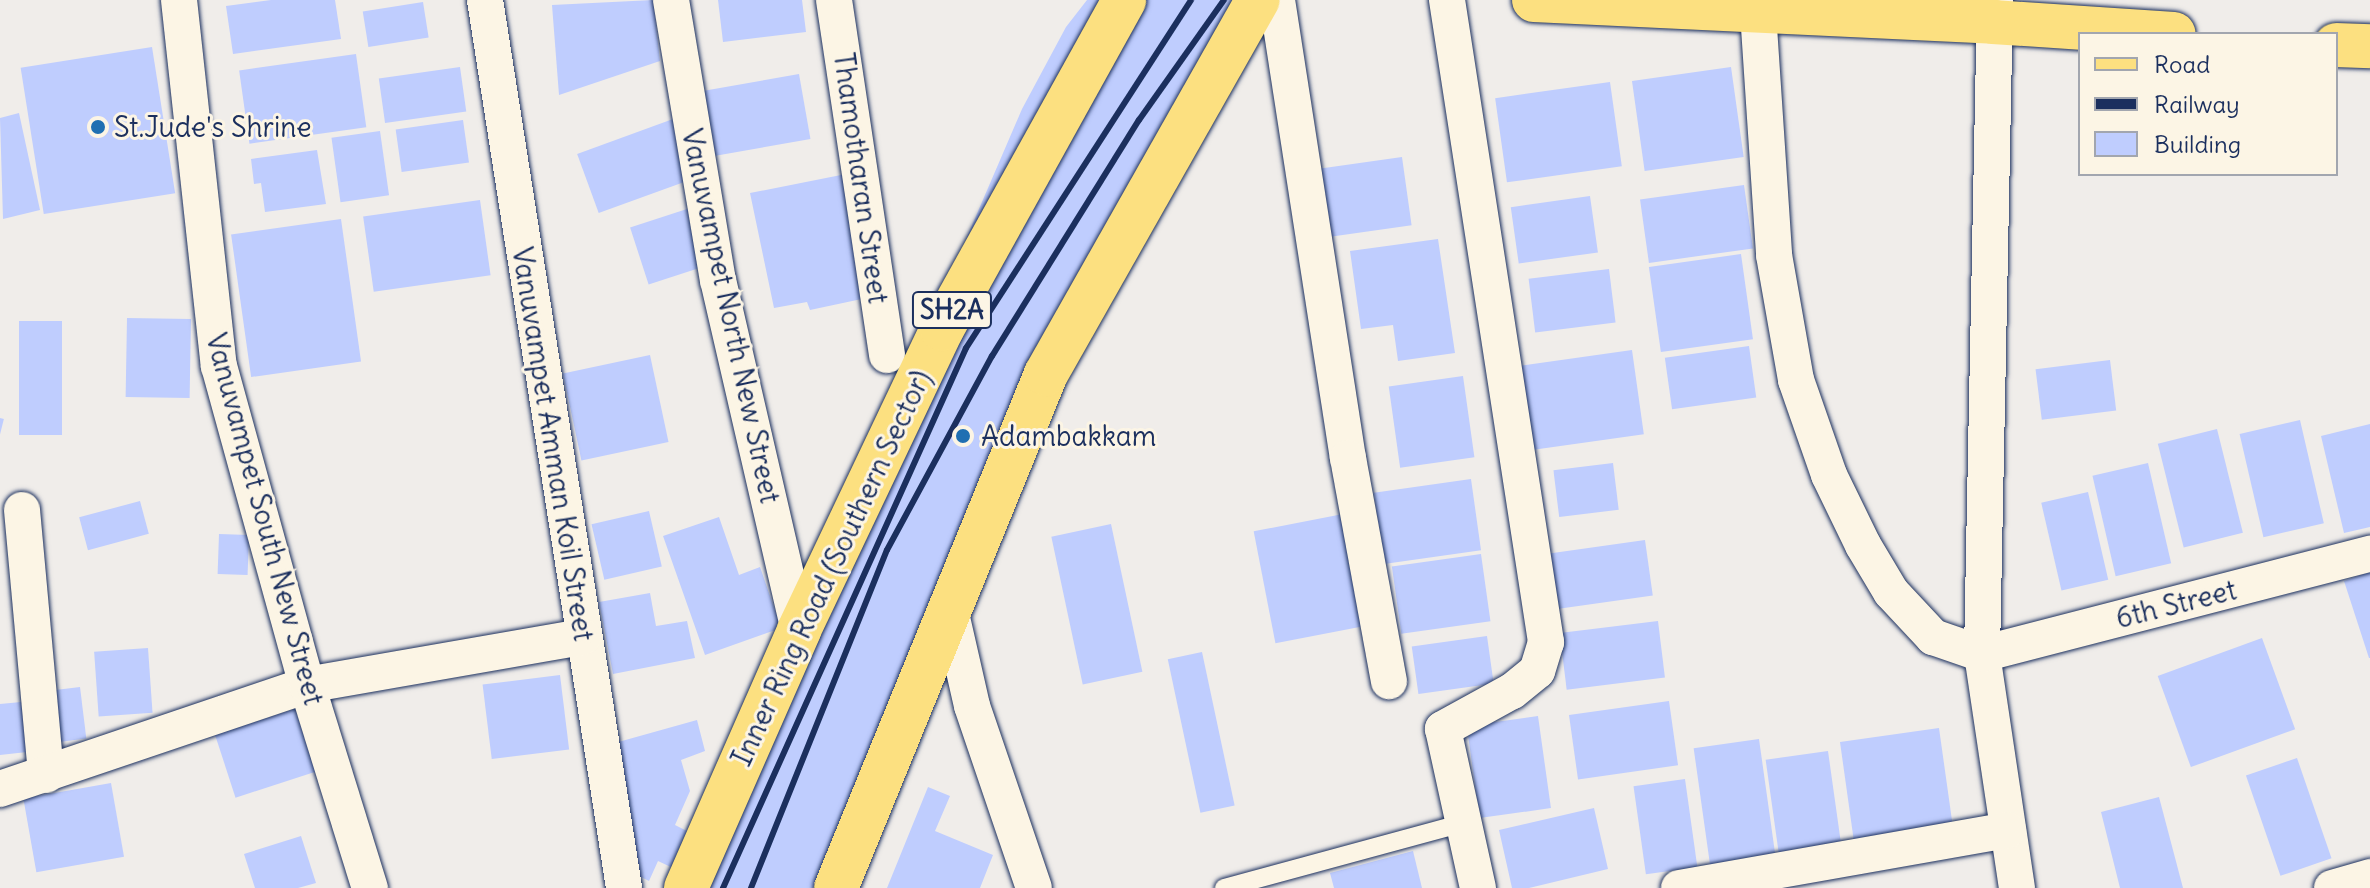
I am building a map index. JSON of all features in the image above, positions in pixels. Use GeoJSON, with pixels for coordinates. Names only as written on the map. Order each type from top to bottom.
{"type":"FeatureCollection","features":[{"type":"Feature","properties":{"kind":"main road","name":"Inner Ring Road (Southern Sector)"},"geometry":{"type":"LineString","coordinates":[[686,888],[799,630],[942,329],[1124,0]]}},
{"type":"Feature","properties":{"kind":"main road"},"geometry":{"type":"LineString","coordinates":[[836,888],[1046,374],[1258,0]]}},
{"type":"Feature","properties":{"kind":"main road"},"geometry":{"type":"LineString","coordinates":[[1534,0],[1758,12],[1994,11],[2158,32]]}},
{"type":"Feature","properties":{"kind":"main road"},"geometry":{"type":"LineString","coordinates":[[2338,45],[2370,46]]}},
{"type":"Feature","properties":{"kind":"street","name":"Vanuvampet South New Street"},"geometry":{"type":"LineString","coordinates":[[179,0],[219,366],[307,685],[370,888]]}},
{"type":"Feature","properties":{"kind":"street","name":"Vanuvampet Amman Koil Street"},"geometry":{"type":"LineString","coordinates":[[485,0],[624,888]]}},
{"type":"Feature","properties":{"kind":"street","name":"Vanuvampet North New Street"},"geometry":{"type":"LineString","coordinates":[[671,0],[718,280],[799,630]]}},
{"type":"Feature","properties":{"kind":"street","name":"Thamotharan Street"},"geometry":{"type":"LineString","coordinates":[[834,0],[887,355]]}},
{"type":"Feature","properties":{"kind":"street"},"geometry":{"type":"LineString","coordinates":[[1277,0],[1346,442],[1389,681]]}},
{"type":"Feature","properties":{"kind":"street"},"geometry":{"type":"LineString","coordinates":[[1447,0],[1546,642],[1537,671],[1512,691],[1443,729],[1478,888]]}},
{"type":"Feature","properties":{"kind":"street"},"geometry":{"type":"LineString","coordinates":[[1994,11],[1982,654],[2017,888]]}},
{"type":"Feature","properties":{"kind":"street"},"geometry":{"type":"LineString","coordinates":[[1758,12],[1774,255],[1796,380],[1829,475],[1863,545],[1891,592],[1933,637],[1982,654]]}},
{"type":"Feature","properties":{"kind":"street"},"geometry":{"type":"LineString","coordinates":[[22,510],[46,775]]}},
{"type":"Feature","properties":{"kind":"street","name":"6th Street"},"geometry":{"type":"LineString","coordinates":[[1982,654],[2370,554]]}},
{"type":"Feature","properties":{"kind":"street"},"geometry":{"type":"LineString","coordinates":[[950,609],[972,706],[1034,888]]}},
{"type":"Feature","properties":{"kind":"street"},"geometry":{"type":"LineString","coordinates":[[0,789],[307,685],[583,637]]}},
{"type":"Feature","properties":{"kind":"street"},"geometry":{"type":"LineString","coordinates":[[1679,888],[2008,830]]}},
{"type":"Feature","properties":{"kind":"lane"},"geometry":{"type":"LineString","coordinates":[[1224,888],[1463,823]]}},
{"type":"Feature","properties":{"kind":"building"},"geometry":{"type":"Polygon","coordinates":[[[271,0],[335,0],[341,39],[233,54],[226,6],[271,0]]]}},
{"type":"Feature","properties":{"kind":"building"},"geometry":{"type":"Polygon","coordinates":[[[653,0],[660,61],[559,95],[552,5],[653,0]]]}},
{"type":"Feature","properties":{"kind":"building"},"geometry":{"type":"Polygon","coordinates":[[[718,0],[802,0],[806,32],[723,42],[718,0]]]}},
{"type":"Feature","properties":{"kind":"building"},"geometry":{"type":"Polygon","coordinates":[[[1087,0],[1260,0],[1182,117],[842,888],[687,888],[692,877],[658,861],[649,881],[627,870],[604,746],[697,720],[705,751],[681,760],[690,791],[675,825],[707,841],[1022,109],[1066,27],[1087,0]]]}},
{"type":"Feature","properties":{"kind":"building"},"geometry":{"type":"Polygon","coordinates":[[[423,2],[429,38],[368,47],[363,12],[423,2]]]}},
{"type":"Feature","properties":{"kind":"building","name":"St.Jude's Shrine"},"geometry":{"type":"Polygon","coordinates":[[[152,47],[175,193],[44,214],[21,68],[152,47]]]}},
{"type":"Feature","properties":{"kind":"building"},"geometry":{"type":"Polygon","coordinates":[[[356,54],[366,127],[249,144],[239,70],[356,54]]]}},
{"type":"Feature","properties":{"kind":"building"},"geometry":{"type":"Polygon","coordinates":[[[460,67],[466,112],[385,123],[379,78],[460,67]]]}},
{"type":"Feature","properties":{"kind":"building"},"geometry":{"type":"Polygon","coordinates":[[[1731,67],[1744,157],[1645,171],[1632,81],[1731,67]]]}},
{"type":"Feature","properties":{"kind":"building"},"geometry":{"type":"Polygon","coordinates":[[[799,74],[810,139],[710,157],[699,92],[799,74]]]}},
{"type":"Feature","properties":{"kind":"building"},"geometry":{"type":"Polygon","coordinates":[[[1610,82],[1622,166],[1507,182],[1495,98],[1610,82]]]}},
{"type":"Feature","properties":{"kind":"building"},"geometry":{"type":"Polygon","coordinates":[[[19,113],[40,210],[3,219],[0,118],[19,113]]]}},
{"type":"Feature","properties":{"kind":"building"},"geometry":{"type":"Polygon","coordinates":[[[673,119],[695,178],[599,213],[577,154],[673,119]]]}},
{"type":"Feature","properties":{"kind":"building"},"geometry":{"type":"Polygon","coordinates":[[[463,120],[469,163],[402,172],[396,129],[463,120]]]}},
{"type":"Feature","properties":{"kind":"building"},"geometry":{"type":"Polygon","coordinates":[[[380,131],[389,195],[341,202],[331,138],[380,131]]]}},
{"type":"Feature","properties":{"kind":"building"},"geometry":{"type":"Polygon","coordinates":[[[317,150],[326,204],[265,212],[261,183],[254,184],[251,159],[317,150]]]}},
{"type":"Feature","properties":{"kind":"building"},"geometry":{"type":"Polygon","coordinates":[[[1402,157],[1412,225],[1330,237],[1321,168],[1402,157]]]}},
{"type":"Feature","properties":{"kind":"building"},"geometry":{"type":"Polygon","coordinates":[[[846,174],[871,297],[810,310],[807,302],[774,308],[750,193],[846,174]]]}},
{"type":"Feature","properties":{"kind":"building"},"geometry":{"type":"Polygon","coordinates":[[[1744,185],[1753,248],[1649,263],[1640,200],[1744,185]]]}},
{"type":"Feature","properties":{"kind":"building"},"geometry":{"type":"Polygon","coordinates":[[[1590,196],[1598,252],[1519,264],[1511,207],[1590,196]]]}},
{"type":"Feature","properties":{"kind":"building"},"geometry":{"type":"Polygon","coordinates":[[[480,200],[491,275],[374,292],[363,216],[480,200]]]}},
{"type":"Feature","properties":{"kind":"building"},"geometry":{"type":"Polygon","coordinates":[[[690,208],[709,265],[649,285],[630,227],[690,208]]]}},
{"type":"Feature","properties":{"kind":"building"},"geometry":{"type":"Polygon","coordinates":[[[341,219],[361,362],[251,377],[231,234],[341,219]]]}},
{"type":"Feature","properties":{"kind":"building"},"geometry":{"type":"Polygon","coordinates":[[[1438,239],[1455,353],[1398,361],[1393,325],[1361,329],[1350,251],[1438,239]]]}},
{"type":"Feature","properties":{"kind":"building"},"geometry":{"type":"Polygon","coordinates":[[[1741,254],[1753,339],[1661,352],[1649,267],[1741,254]]]}},
{"type":"Feature","properties":{"kind":"building"},"geometry":{"type":"Polygon","coordinates":[[[1609,269],[1616,323],[1535,332],[1529,279],[1609,269]]]}},
{"type":"Feature","properties":{"kind":"building"},"geometry":{"type":"Polygon","coordinates":[[[127,318],[191,319],[190,398],[126,397],[127,318]]]}},
{"type":"Feature","properties":{"kind":"building"},"geometry":{"type":"Polygon","coordinates":[[[19,321],[62,321],[62,435],[19,435],[19,321]]]}},
{"type":"Feature","properties":{"kind":"building"},"geometry":{"type":"Polygon","coordinates":[[[1749,346],[1756,397],[1672,409],[1665,358],[1749,346]]]}},
{"type":"Feature","properties":{"kind":"building"},"geometry":{"type":"Polygon","coordinates":[[[1632,350],[1644,434],[1532,450],[1520,366],[1632,350]]]}},
{"type":"Feature","properties":{"kind":"building"},"geometry":{"type":"Polygon","coordinates":[[[650,355],[669,442],[581,461],[563,374],[650,355]]]}},
{"type":"Feature","properties":{"kind":"building"},"geometry":{"type":"Polygon","coordinates":[[[2110,360],[2116,411],[2042,420],[2036,369],[2110,360]]]}},
{"type":"Feature","properties":{"kind":"building"},"geometry":{"type":"Polygon","coordinates":[[[1463,376],[1474,457],[1400,468],[1389,386],[1463,376]]]}},
{"type":"Feature","properties":{"kind":"building"},"geometry":{"type":"Polygon","coordinates":[[[2300,420],[2324,523],[2263,537],[2240,434],[2300,420]]]}},
{"type":"Feature","properties":{"kind":"building"},"geometry":{"type":"Polygon","coordinates":[[[2370,424],[2370,527],[2344,533],[2321,436],[2370,424]]]}},
{"type":"Feature","properties":{"kind":"building"},"geometry":{"type":"Polygon","coordinates":[[[2217,429],[2243,533],[2184,548],[2158,444],[2217,429]]]}},
{"type":"Feature","properties":{"kind":"building"},"geometry":{"type":"Polygon","coordinates":[[[1613,463],[1619,510],[1559,517],[1553,470],[1613,463]]]}},
{"type":"Feature","properties":{"kind":"building"},"geometry":{"type":"Polygon","coordinates":[[[2148,463],[2171,563],[2116,576],[2092,476],[2148,463]]]}},
{"type":"Feature","properties":{"kind":"building"},"geometry":{"type":"Polygon","coordinates":[[[1471,479],[1481,550],[1384,564],[1374,493],[1471,479]]]}},
{"type":"Feature","properties":{"kind":"building"},"geometry":{"type":"Polygon","coordinates":[[[2088,492],[2108,580],[2061,590],[2041,503],[2088,492]]]}},
{"type":"Feature","properties":{"kind":"building"},"geometry":{"type":"Polygon","coordinates":[[[140,501],[149,534],[88,550],[79,517],[140,501]]]}},
{"type":"Feature","properties":{"kind":"building"},"geometry":{"type":"Polygon","coordinates":[[[649,511],[662,567],[604,580],[592,524],[649,511]]]}},
{"type":"Feature","properties":{"kind":"building"},"geometry":{"type":"Polygon","coordinates":[[[1343,514],[1365,626],[1275,643],[1254,531],[1343,514]]]}},
{"type":"Feature","properties":{"kind":"building"},"geometry":{"type":"Polygon","coordinates":[[[719,517],[739,575],[760,567],[781,628],[705,655],[663,536],[719,517]]]}},
{"type":"Feature","properties":{"kind":"building"},"geometry":{"type":"Polygon","coordinates":[[[1111,524],[1142,672],[1083,684],[1051,537],[1111,524]]]}},
{"type":"Feature","properties":{"kind":"building"},"geometry":{"type":"Polygon","coordinates":[[[219,534],[249,535],[248,575],[218,574],[219,534]]]}},
{"type":"Feature","properties":{"kind":"building"},"geometry":{"type":"Polygon","coordinates":[[[1645,540],[1653,595],[1552,610],[1544,554],[1645,540]]]}},
{"type":"Feature","properties":{"kind":"building"},"geometry":{"type":"Polygon","coordinates":[[[1481,554],[1490,621],[1401,634],[1392,567],[1481,554]]]}},
{"type":"Feature","properties":{"kind":"building"},"geometry":{"type":"Polygon","coordinates":[[[2370,572],[2370,658],[2369,658],[2344,581],[2370,572]]]}},
{"type":"Feature","properties":{"kind":"building"},"geometry":{"type":"Polygon","coordinates":[[[650,593],[656,626],[687,621],[695,658],[613,674],[599,602],[650,593]]]}},
{"type":"Feature","properties":{"kind":"building"},"geometry":{"type":"Polygon","coordinates":[[[1658,621],[1665,678],[1567,690],[1560,633],[1658,621]]]}},
{"type":"Feature","properties":{"kind":"building"},"geometry":{"type":"Polygon","coordinates":[[[1487,636],[1494,684],[1418,694],[1412,647],[1487,636]]]}},
{"type":"Feature","properties":{"kind":"building"},"geometry":{"type":"Polygon","coordinates":[[[2262,638],[2295,729],[2191,767],[2158,676],[2262,638]]]}},
{"type":"Feature","properties":{"kind":"building"},"geometry":{"type":"Polygon","coordinates":[[[148,648],[153,713],[99,717],[94,652],[148,648]]]}},
{"type":"Feature","properties":{"kind":"building"},"geometry":{"type":"Polygon","coordinates":[[[1202,652],[1235,806],[1200,813],[1168,659],[1202,652]]]}},
{"type":"Feature","properties":{"kind":"building"},"geometry":{"type":"Polygon","coordinates":[[[560,675],[569,749],[492,759],[483,685],[560,675]]]}},
{"type":"Feature","properties":{"kind":"building"},"geometry":{"type":"Polygon","coordinates":[[[80,687],[86,739],[54,743],[47,691],[80,687]]]}},
{"type":"Feature","properties":{"kind":"building"},"geometry":{"type":"Polygon","coordinates":[[[1669,701],[1678,765],[1578,779],[1569,715],[1669,701]]]}},
{"type":"Feature","properties":{"kind":"building"},"geometry":{"type":"Polygon","coordinates":[[[21,702],[27,752],[0,755],[0,704],[21,702]]]}},
{"type":"Feature","properties":{"kind":"building"},"geometry":{"type":"Polygon","coordinates":[[[295,709],[315,772],[236,798],[215,735],[295,709]]]}},
{"type":"Feature","properties":{"kind":"building"},"geometry":{"type":"Polygon","coordinates":[[[1538,716],[1551,808],[1480,818],[1467,726],[1538,716]]]}},
{"type":"Feature","properties":{"kind":"building"},"geometry":{"type":"Polygon","coordinates":[[[1939,728],[1953,831],[1854,845],[1840,742],[1939,728]]]}},
{"type":"Feature","properties":{"kind":"building"},"geometry":{"type":"Polygon","coordinates":[[[1759,739],[1776,858],[1710,867],[1694,748],[1759,739]]]}},
{"type":"Feature","properties":{"kind":"building"},"geometry":{"type":"Polygon","coordinates":[[[1828,751],[1842,850],[1780,859],[1766,760],[1828,751]]]}},
{"type":"Feature","properties":{"kind":"building"},"geometry":{"type":"Polygon","coordinates":[[[2297,758],[2332,858],[2280,876],[2246,776],[2297,758]]]}},
{"type":"Feature","properties":{"kind":"building"},"geometry":{"type":"Polygon","coordinates":[[[1685,779],[1697,867],[1646,874],[1634,786],[1685,779]]]}},
{"type":"Feature","properties":{"kind":"building"},"geometry":{"type":"Polygon","coordinates":[[[111,783],[124,857],[36,872],[23,798],[111,783]]]}},
{"type":"Feature","properties":{"kind":"building"},"geometry":{"type":"Polygon","coordinates":[[[928,787],[950,796],[935,831],[993,855],[980,888],[887,888],[928,787]]]}},
{"type":"Feature","properties":{"kind":"building"},"geometry":{"type":"Polygon","coordinates":[[[2159,797],[2183,888],[2120,888],[2101,812],[2159,797]]]}},
{"type":"Feature","properties":{"kind":"building"},"geometry":{"type":"Polygon","coordinates":[[[1594,808],[1608,869],[1529,888],[1512,888],[1499,830],[1594,808]]]}},
{"type":"Feature","properties":{"kind":"building"},"geometry":{"type":"Polygon","coordinates":[[[301,836],[316,883],[298,888],[255,888],[244,854],[301,836]]]}},
{"type":"Feature","properties":{"kind":"building"},"geometry":{"type":"Polygon","coordinates":[[[1413,851],[1422,888],[1334,888],[1330,873],[1413,851]]]}},
{"type":"Feature","properties":{"kind":"railway"},"geometry":{"type":"LineString","coordinates":[[723,888],[966,348],[1191,0]]}},
{"type":"Feature","properties":{"kind":"railway"},"geometry":{"type":"LineString","coordinates":[[751,888],[887,550],[992,356],[1139,120],[1224,0]]}},
{"type":"Feature","properties":{"kind":"place","name":"St.Jude's Shrine"},"geometry":{"type":"Point","coordinates":[98,127]}},
{"type":"Feature","properties":{"kind":"place","name":"Adambakkam"},"geometry":{"type":"Point","coordinates":[963,436]}}]}
